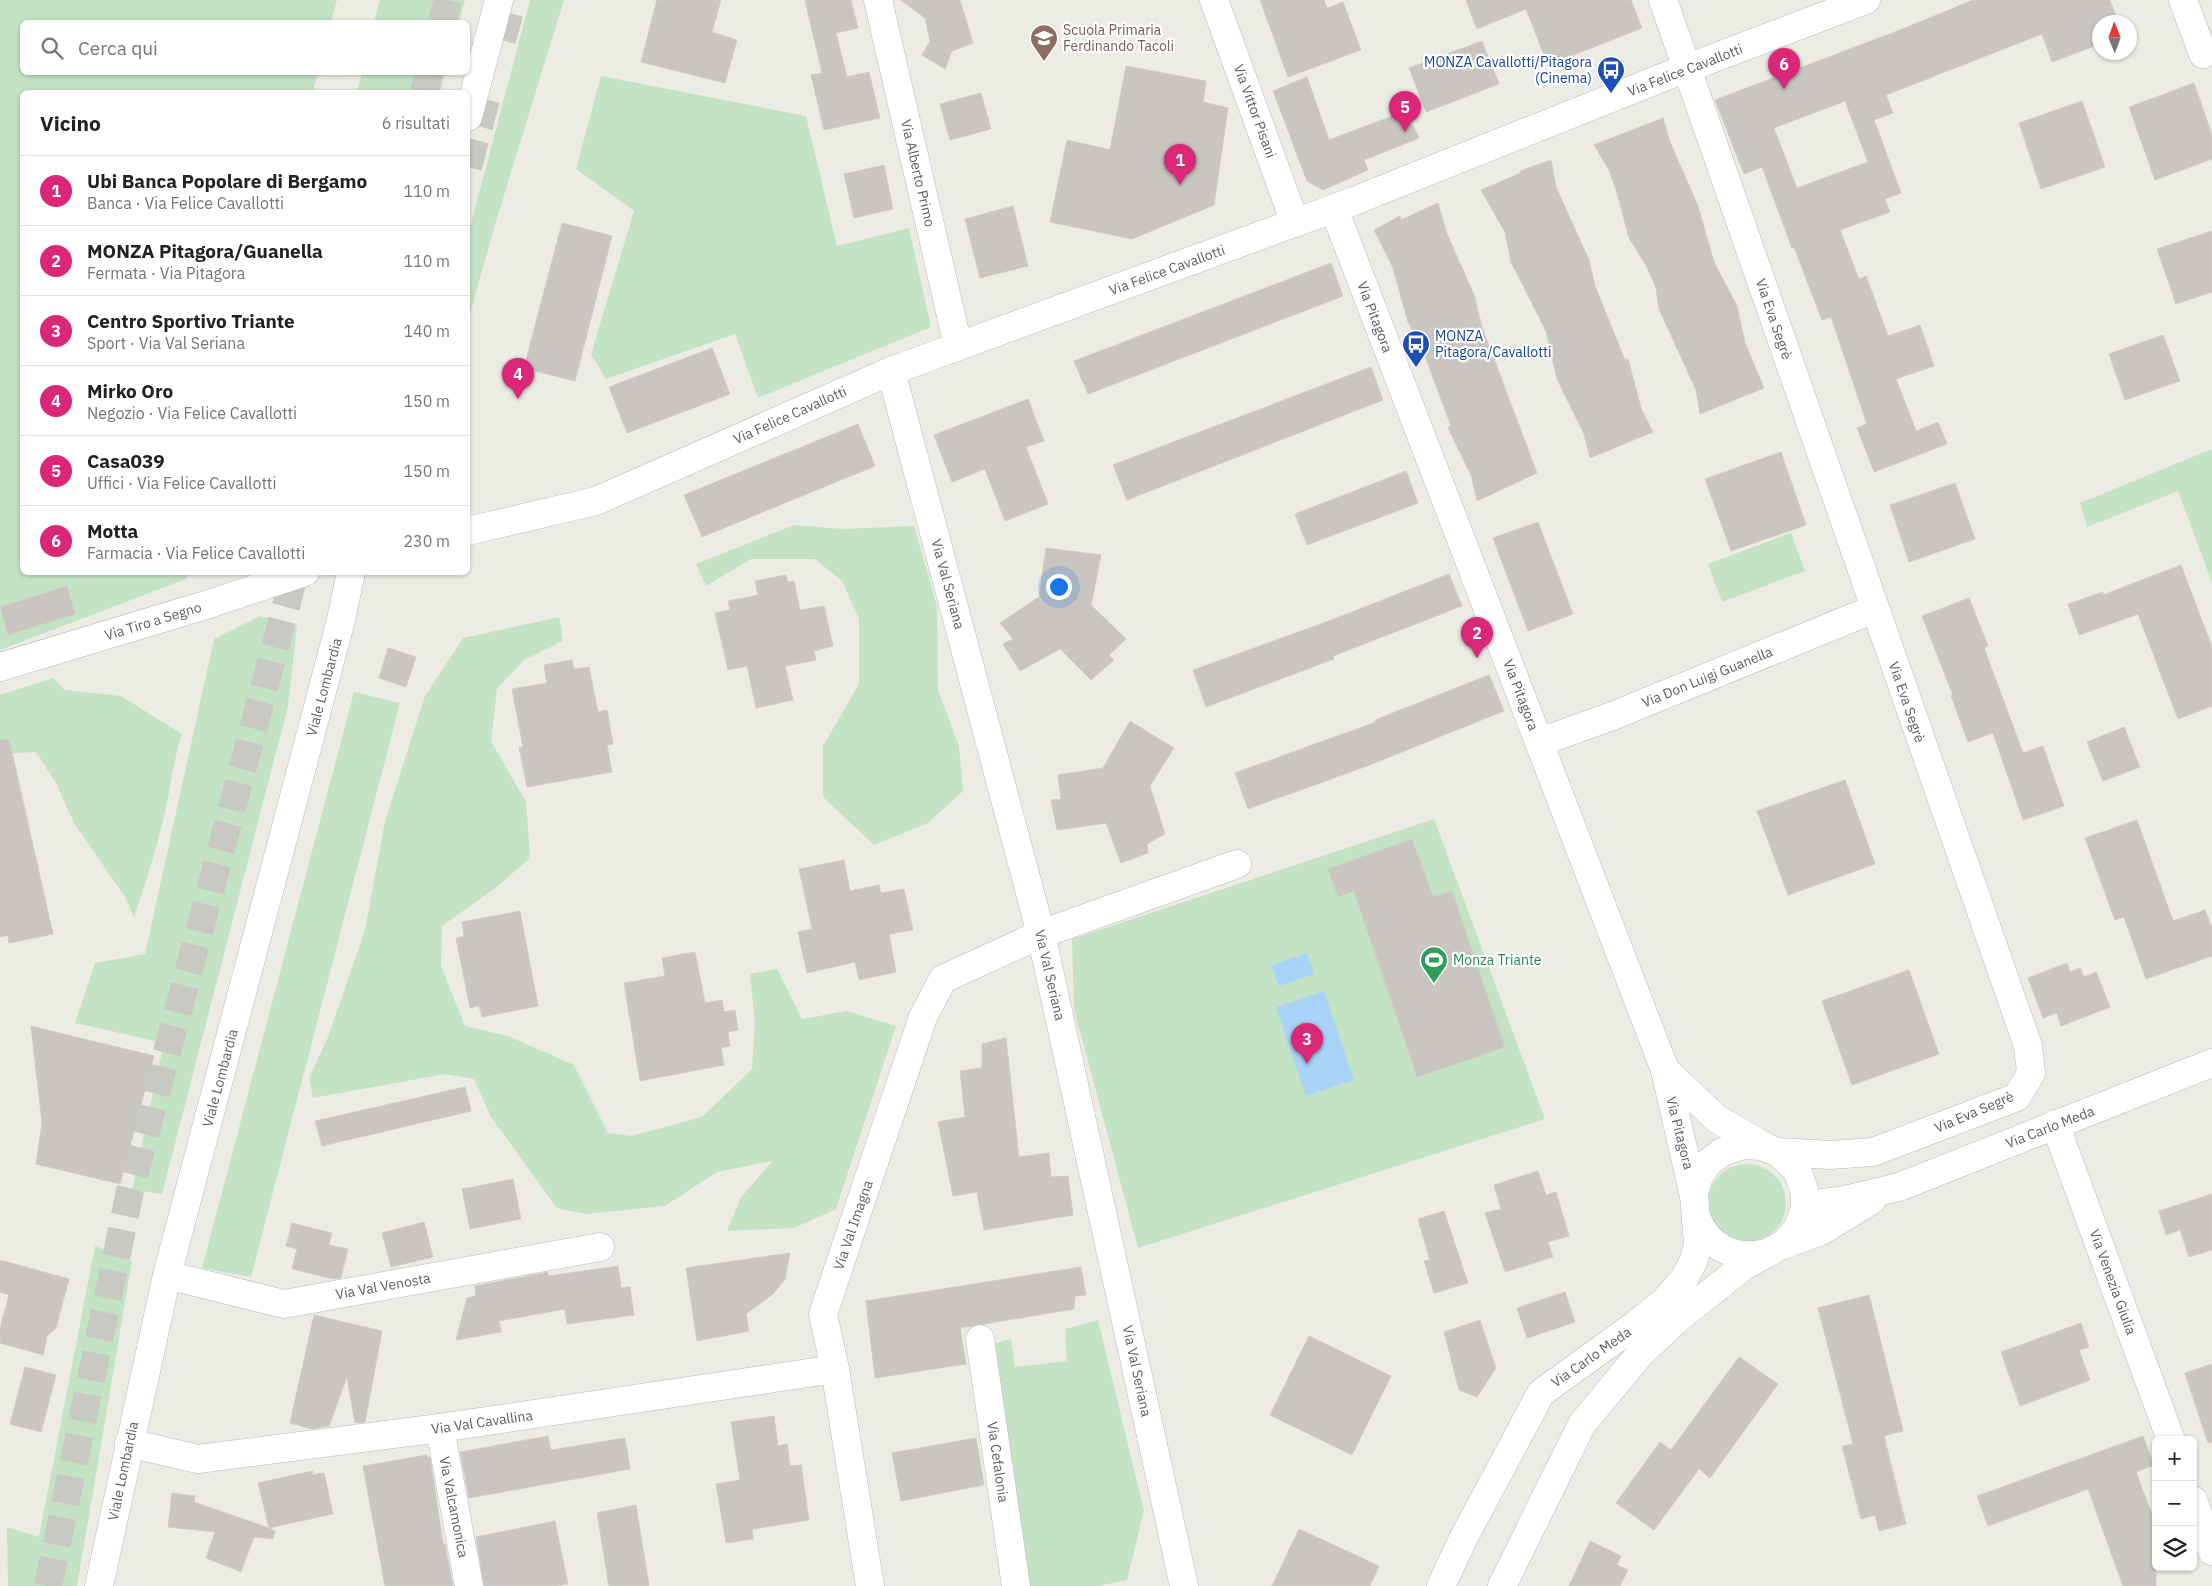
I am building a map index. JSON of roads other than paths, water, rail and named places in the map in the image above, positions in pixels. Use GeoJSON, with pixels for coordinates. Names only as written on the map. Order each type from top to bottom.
{"type":"FeatureCollection","features":[{"type":"Feature","properties":{"kind":"street"},"geometry":{"type":"LineString","coordinates":[[470,109],[499,0]]}},
{"type":"Feature","properties":{"kind":"street","name":"Via Alberto Primo"},"geometry":{"type":"LineString","coordinates":[[878,0],[958,346]]}},
{"type":"Feature","properties":{"kind":"street","name":"Via Vittor Pisani"},"geometry":{"type":"LineString","coordinates":[[1214,0],[1295,223]]}},
{"type":"Feature","properties":{"kind":"street","name":"Via Eva Segrè"},"geometry":{"type":"LineString","coordinates":[[1663,0],[2028,1046],[2031,1073],[2017,1096],[1884,1149],[1846,1155],[1771,1149]]}},
{"type":"Feature","properties":{"kind":"street","name":"Via Felice Cavallotti"},"geometry":{"type":"LineString","coordinates":[[470,531],[596,501],[891,371],[1334,209],[1688,68],[1866,0]]}},
{"type":"Feature","properties":{"kind":"street"},"geometry":{"type":"LineString","coordinates":[[2183,0],[2203,54]]}},
{"type":"Feature","properties":{"kind":"street","name":"Via Pitagora"},"geometry":{"type":"LineString","coordinates":[[1334,209],[1665,1070],[1695,1205]]}},
{"type":"Feature","properties":{"kind":"street","name":"Via Val Seriana"},"geometry":{"type":"LineString","coordinates":[[891,371],[1041,934],[1184,1586]]}},
{"type":"Feature","properties":{"kind":"street","name":"Via Tiro a Segno"},"geometry":{"type":"LineString","coordinates":[[0,667],[209,604],[296,575]]}},
{"type":"Feature","properties":{"kind":"street","name":"Viale Lombardia"},"geometry":{"type":"LineString","coordinates":[[99,1586],[167,1275],[341,620],[350,575]]}},
{"type":"Feature","properties":{"kind":"street","name":"Via Don Luigi Guanella"},"geometry":{"type":"LineString","coordinates":[[1540,742],[1615,715],[1874,609]]}},
{"type":"Feature","properties":{"kind":"street","name":"Via Val Imagna"},"geometry":{"type":"LineString","coordinates":[[870,1586],[835,1369],[824,1314],[923,1017],[944,979],[1041,934],[1238,864]]}},
{"type":"Feature","properties":{"kind":"street","name":"Via Carlo Meda"},"geometry":{"type":"LineString","coordinates":[[1806,1205],[1840,1201],[1899,1187],[2212,1063]]}},
{"type":"Feature","properties":{"kind":"street","name":"Via Pitagora"},"geometry":{"type":"LineString","coordinates":[[1665,1070],[1717,1119],[1771,1149]]}},
{"type":"Feature","properties":{"kind":"street","name":"Via Venezia Giulia"},"geometry":{"type":"LineString","coordinates":[[2055,1124],[2170,1436]]}},
{"type":"Feature","properties":{"kind":"street","name":"Via Carlo Meda"},"geometry":{"type":"LineString","coordinates":[[1441,1586],[1463,1539],[1541,1393],[1635,1326],[1676,1288],[1689,1270],[1696,1253],[1698,1237],[1695,1205],[1701,1173],[1717,1155],[1736,1146],[1754,1144],[1771,1149],[1792,1164],[1801,1177],[1806,1205],[1798,1228],[1775,1249],[1742,1256],[1722,1249],[1704,1233],[1695,1205]]}},
{"type":"Feature","properties":{"kind":"street","name":"Via Carlo Meda"},"geometry":{"type":"LineString","coordinates":[[1502,1586],[1582,1424],[1640,1354],[1665,1330],[1739,1270],[1775,1249],[1821,1231],[1854,1213],[1887,1190]]}},
{"type":"Feature","properties":{"kind":"street","name":"Via Val Venosta"},"geometry":{"type":"LineString","coordinates":[[167,1275],[284,1304],[600,1247]]}},
{"type":"Feature","properties":{"kind":"street","name":"Via Cefalonia"},"geometry":{"type":"LineString","coordinates":[[980,1339],[1016,1586]]}},
{"type":"Feature","properties":{"kind":"street","name":"Via Val Cavallina"},"geometry":{"type":"LineString","coordinates":[[129,1443],[198,1460],[440,1428],[835,1369]]}},
{"type":"Feature","properties":{"kind":"street","name":"Via Valcamonica"},"geometry":{"type":"LineString","coordinates":[[440,1428],[469,1586]]}},
{"type":"Feature","properties":{"kind":"street"},"geometry":{"type":"LineString","coordinates":[[2197,1511],[2212,1551]]}},
{"type":"Feature","properties":{"kind":"water"},"geometry":{"type":"Polygon","coordinates":[[[1307,953],[1314,974],[1279,986],[1271,965],[1307,953]]]}},
{"type":"Feature","properties":{"kind":"water"},"geometry":{"type":"Polygon","coordinates":[[[1324,991],[1354,1080],[1306,1096],[1276,1007],[1324,991]]]}},
{"type":"Feature","properties":{"kind":"tunnel"},"geometry":{"type":"LineString","coordinates":[[443,20],[448,0]]}},
{"type":"Feature","properties":{"kind":"tunnel"},"geometry":{"type":"LineString","coordinates":[[502,40],[513,0]]}},
{"type":"Feature","properties":{"kind":"tunnel"},"geometry":{"type":"LineString","coordinates":[[424,90],[428,75]]}},
{"type":"Feature","properties":{"kind":"tunnel"},"geometry":{"type":"LineString","coordinates":[[470,159],[489,88]]}},
{"type":"Feature","properties":{"kind":"tunnel"},"geometry":{"type":"LineString","coordinates":[[48,1586],[130,1191],[294,575]]}},
{"type":"Feature","properties":{"kind":"place","name":"Scuola Primaria Ferdinando Tacoli"},"geometry":{"type":"Point","coordinates":[1044,62]}},
{"type":"Feature","properties":{"kind":"place","name":"Motta"},"geometry":{"type":"Point","coordinates":[1784,89]}},
{"type":"Feature","properties":{"kind":"place","name":"MONZA Cavallotti/Pitagora (Cinema)"},"geometry":{"type":"Point","coordinates":[1611,94]}},
{"type":"Feature","properties":{"kind":"place","name":"Casa039"},"geometry":{"type":"Point","coordinates":[1405,132]}},
{"type":"Feature","properties":{"kind":"place","name":"Ubi Banca Popolare di Bergamo"},"geometry":{"type":"Point","coordinates":[1180,185]}},
{"type":"Feature","properties":{"kind":"place","name":"MONZA Pitagora/Cavallotti"},"geometry":{"type":"Point","coordinates":[1416,368]}},
{"type":"Feature","properties":{"kind":"place","name":"Mirko Oro"},"geometry":{"type":"Point","coordinates":[518,399]}},
{"type":"Feature","properties":{"kind":"place","name":"MONZA Pitagora/Guanella"},"geometry":{"type":"Point","coordinates":[1477,658]}},
{"type":"Feature","properties":{"kind":"place","name":"Monza Triante"},"geometry":{"type":"Point","coordinates":[1434,984]}},
{"type":"Feature","properties":{"kind":"place","name":"Centro Sportivo Triante"},"geometry":{"type":"Point","coordinates":[1307,1064]}}]}
